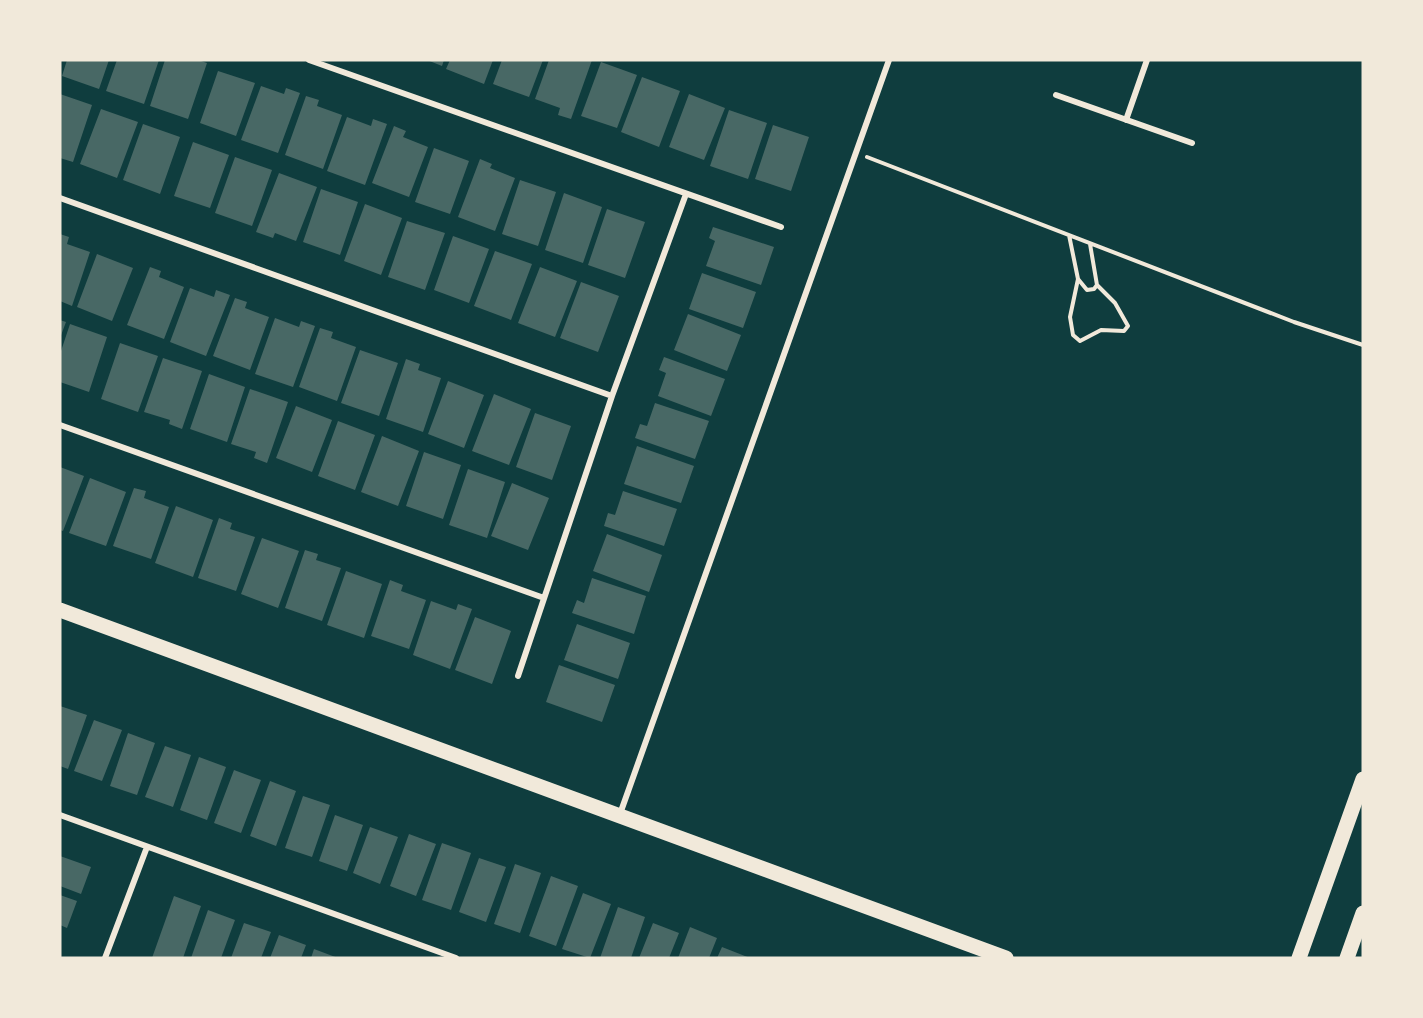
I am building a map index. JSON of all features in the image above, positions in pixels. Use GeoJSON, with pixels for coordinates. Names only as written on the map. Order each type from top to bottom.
{"type":"FeatureCollection","features":[{"type":"Feature","properties":{"kind":"main road"},"geometry":{"type":"LineString","coordinates":[[60,610],[1006,958]]}},
{"type":"Feature","properties":{"kind":"main road"},"geometry":{"type":"LineString","coordinates":[[1299,958],[1363,779]]}},
{"type":"Feature","properties":{"kind":"main road"},"geometry":{"type":"LineString","coordinates":[[1347,958],[1363,913]]}},
{"type":"Feature","properties":{"kind":"street"},"geometry":{"type":"LineString","coordinates":[[309,60],[781,227]]}},
{"type":"Feature","properties":{"kind":"street"},"geometry":{"type":"LineString","coordinates":[[620,817],[889,60]]}},
{"type":"Feature","properties":{"kind":"street"},"geometry":{"type":"LineString","coordinates":[[1126,120],[1147,60]]}},
{"type":"Feature","properties":{"kind":"street"},"geometry":{"type":"LineString","coordinates":[[1056,95],[1192,143]]}},
{"type":"Feature","properties":{"kind":"street"},"geometry":{"type":"LineString","coordinates":[[518,676],[612,396],[686,194]]}},
{"type":"Feature","properties":{"kind":"street"},"geometry":{"type":"LineString","coordinates":[[60,198],[612,396]]}},
{"type":"Feature","properties":{"kind":"street"},"geometry":{"type":"LineString","coordinates":[[60,425],[544,598]]}},
{"type":"Feature","properties":{"kind":"street"},"geometry":{"type":"LineString","coordinates":[[60,815],[456,958]]}},
{"type":"Feature","properties":{"kind":"street"},"geometry":{"type":"LineString","coordinates":[[105,958],[147,847]]}},
{"type":"Feature","properties":{"kind":"path"},"geometry":{"type":"LineString","coordinates":[[855,153],[1294,322],[1363,345]]}},
{"type":"Feature","properties":{"kind":"path"},"geometry":{"type":"LineString","coordinates":[[1070,236],[1078,279],[1070,317],[1073,335],[1080,341],[1101,330],[1124,331],[1128,326],[1115,303],[1097,285],[1090,243]]}},
{"type":"Feature","properties":{"kind":"path"},"geometry":{"type":"LineString","coordinates":[[1078,279],[1088,290],[1094,290],[1097,285]]}},
{"type":"Feature","properties":{"kind":"building"},"geometry":{"type":"Polygon","coordinates":[[[67,60],[109,60],[99,89],[62,76],[67,60]]]}},
{"type":"Feature","properties":{"kind":"building"},"geometry":{"type":"Polygon","coordinates":[[[117,60],[159,60],[144,104],[106,91],[117,60]]]}},
{"type":"Feature","properties":{"kind":"building"},"geometry":{"type":"Polygon","coordinates":[[[165,60],[198,60],[207,63],[188,119],[150,106],[165,60]]]}},
{"type":"Feature","properties":{"kind":"building"},"geometry":{"type":"Polygon","coordinates":[[[427,60],[444,60],[442,66],[427,60]]]}},
{"type":"Feature","properties":{"kind":"building"},"geometry":{"type":"Polygon","coordinates":[[[450,60],[493,60],[484,84],[446,69],[450,60]]]}},
{"type":"Feature","properties":{"kind":"building"},"geometry":{"type":"Polygon","coordinates":[[[502,60],[543,60],[529,97],[493,84],[502,60]]]}},
{"type":"Feature","properties":{"kind":"building"},"geometry":{"type":"Polygon","coordinates":[[[549,60],[592,60],[571,119],[558,115],[560,108],[535,99],[549,60]]]}},
{"type":"Feature","properties":{"kind":"building"},"geometry":{"type":"Polygon","coordinates":[[[601,62],[637,75],[617,128],[581,116],[601,62]]]}},
{"type":"Feature","properties":{"kind":"building"},"geometry":{"type":"Polygon","coordinates":[[[218,71],[255,83],[236,136],[200,123],[218,71]]]}},
{"type":"Feature","properties":{"kind":"building"},"geometry":{"type":"Polygon","coordinates":[[[642,77],[680,91],[659,147],[621,132],[642,77]]]}},
{"type":"Feature","properties":{"kind":"building"},"geometry":{"type":"Polygon","coordinates":[[[261,86],[284,94],[286,88],[300,93],[278,153],[241,140],[261,86]]]}},
{"type":"Feature","properties":{"kind":"building"},"geometry":{"type":"Polygon","coordinates":[[[60,94],[92,105],[73,162],[60,158],[60,94]]]}},
{"type":"Feature","properties":{"kind":"building"},"geometry":{"type":"Polygon","coordinates":[[[689,94],[725,108],[704,160],[669,147],[689,94]]]}},
{"type":"Feature","properties":{"kind":"building"},"geometry":{"type":"Polygon","coordinates":[[[306,96],[319,100],[317,106],[342,115],[323,169],[285,155],[306,96]]]}},
{"type":"Feature","properties":{"kind":"building"},"geometry":{"type":"Polygon","coordinates":[[[101,109],[138,122],[117,178],[80,164],[101,109]]]}},
{"type":"Feature","properties":{"kind":"building"},"geometry":{"type":"Polygon","coordinates":[[[729,110],[767,123],[748,179],[710,166],[729,110]]]}},
{"type":"Feature","properties":{"kind":"building"},"geometry":{"type":"Polygon","coordinates":[[[347,117],[371,126],[373,119],[387,124],[365,185],[327,171],[347,117]]]}},
{"type":"Feature","properties":{"kind":"building"},"geometry":{"type":"Polygon","coordinates":[[[143,124],[180,137],[160,194],[123,180],[143,124]]]}},
{"type":"Feature","properties":{"kind":"building"},"geometry":{"type":"Polygon","coordinates":[[[773,125],[809,137],[791,191],[755,179],[773,125]]]}},
{"type":"Feature","properties":{"kind":"building"},"geometry":{"type":"Polygon","coordinates":[[[394,126],[406,131],[403,137],[428,147],[409,197],[372,183],[394,126]]]}},
{"type":"Feature","properties":{"kind":"building"},"geometry":{"type":"Polygon","coordinates":[[[193,142],[229,155],[210,208],[174,196],[193,142]]]}},
{"type":"Feature","properties":{"kind":"building"},"geometry":{"type":"Polygon","coordinates":[[[434,148],[469,161],[450,214],[415,202],[434,148]]]}},
{"type":"Feature","properties":{"kind":"building"},"geometry":{"type":"Polygon","coordinates":[[[235,157],[272,170],[252,226],[215,213],[235,157]]]}},
{"type":"Feature","properties":{"kind":"building"},"geometry":{"type":"Polygon","coordinates":[[[480,159],[492,164],[490,168],[515,178],[495,231],[458,217],[480,159]]]}},
{"type":"Feature","properties":{"kind":"building"},"geometry":{"type":"Polygon","coordinates":[[[279,173],[317,187],[296,241],[275,233],[273,238],[256,232],[279,173]]]}},
{"type":"Feature","properties":{"kind":"building"},"geometry":{"type":"Polygon","coordinates":[[[520,180],[556,192],[538,246],[502,234],[520,180]]]}},
{"type":"Feature","properties":{"kind":"building"},"geometry":{"type":"Polygon","coordinates":[[[321,189],[358,202],[340,255],[303,242],[321,189]]]}},
{"type":"Feature","properties":{"kind":"building"},"geometry":{"type":"Polygon","coordinates":[[[564,193],[602,207],[583,263],[545,250],[564,193]]]}},
{"type":"Feature","properties":{"kind":"building"},"geometry":{"type":"Polygon","coordinates":[[[365,204],[402,218],[381,275],[344,261],[365,204]]]}},
{"type":"Feature","properties":{"kind":"building"},"geometry":{"type":"Polygon","coordinates":[[[607,209],[645,222],[625,278],[588,265],[607,209]]]}},
{"type":"Feature","properties":{"kind":"building"},"geometry":{"type":"Polygon","coordinates":[[[407,221],[445,233],[425,290],[388,277],[407,221]]]}},
{"type":"Feature","properties":{"kind":"building"},"geometry":{"type":"Polygon","coordinates":[[[713,227],[774,247],[761,285],[706,266],[715,241],[709,238],[713,227]]]}},
{"type":"Feature","properties":{"kind":"building"},"geometry":{"type":"Polygon","coordinates":[[[60,234],[69,237],[67,244],[90,252],[72,306],[60,301],[60,234]]]}},
{"type":"Feature","properties":{"kind":"building"},"geometry":{"type":"Polygon","coordinates":[[[453,236],[489,249],[469,303],[434,290],[453,236]]]}},
{"type":"Feature","properties":{"kind":"building"},"geometry":{"type":"Polygon","coordinates":[[[495,251],[532,264],[511,320],[474,306],[495,251]]]}},
{"type":"Feature","properties":{"kind":"building"},"geometry":{"type":"Polygon","coordinates":[[[97,254],[133,268],[112,321],[77,307],[97,254]]]}},
{"type":"Feature","properties":{"kind":"building"},"geometry":{"type":"Polygon","coordinates":[[[150,267],[161,271],[159,277],[184,287],[164,339],[127,325],[150,267]]]}},
{"type":"Feature","properties":{"kind":"building"},"geometry":{"type":"Polygon","coordinates":[[[540,267],[577,281],[555,337],[518,323],[540,267]]]}},
{"type":"Feature","properties":{"kind":"building"},"geometry":{"type":"Polygon","coordinates":[[[702,273],[756,292],[743,328],[689,309],[702,273]]]}},
{"type":"Feature","properties":{"kind":"building"},"geometry":{"type":"Polygon","coordinates":[[[581,282],[619,296],[598,352],[560,338],[581,282]]]}},
{"type":"Feature","properties":{"kind":"building"},"geometry":{"type":"Polygon","coordinates":[[[190,288],[214,297],[216,290],[230,295],[206,356],[170,342],[190,288]]]}},
{"type":"Feature","properties":{"kind":"building"},"geometry":{"type":"Polygon","coordinates":[[[235,298],[247,302],[245,308],[269,317],[250,370],[213,356],[235,298]]]}},
{"type":"Feature","properties":{"kind":"building"},"geometry":{"type":"Polygon","coordinates":[[[688,314],[741,335],[727,371],[674,350],[688,314]]]}},
{"type":"Feature","properties":{"kind":"building"},"geometry":{"type":"Polygon","coordinates":[[[275,318],[299,327],[301,321],[315,326],[293,387],[255,374],[275,318]]]}},
{"type":"Feature","properties":{"kind":"building"},"geometry":{"type":"Polygon","coordinates":[[[60,320],[66,322],[60,338],[60,320]]]}},
{"type":"Feature","properties":{"kind":"building"},"geometry":{"type":"Polygon","coordinates":[[[70,324],[107,337],[89,392],[60,382],[60,354],[70,324]]]}},
{"type":"Feature","properties":{"kind":"building"},"geometry":{"type":"Polygon","coordinates":[[[320,328],[333,332],[331,338],[356,347],[337,401],[299,387],[320,328]]]}},
{"type":"Feature","properties":{"kind":"building"},"geometry":{"type":"Polygon","coordinates":[[[120,343],[158,356],[138,412],[101,399],[120,343]]]}},
{"type":"Feature","properties":{"kind":"building"},"geometry":{"type":"Polygon","coordinates":[[[360,350],[398,363],[379,416],[341,403],[360,350]]]}},
{"type":"Feature","properties":{"kind":"building"},"geometry":{"type":"Polygon","coordinates":[[[664,357],[725,379],[711,416],[658,396],[666,373],[659,370],[664,357]]]}},
{"type":"Feature","properties":{"kind":"building"},"geometry":{"type":"Polygon","coordinates":[[[163,358],[202,371],[182,429],[169,424],[170,420],[144,412],[163,358]]]}},
{"type":"Feature","properties":{"kind":"building"},"geometry":{"type":"Polygon","coordinates":[[[406,359],[420,364],[418,370],[441,378],[423,432],[386,419],[406,359]]]}},
{"type":"Feature","properties":{"kind":"building"},"geometry":{"type":"Polygon","coordinates":[[[209,374],[245,387],[227,442],[190,429],[209,374]]]}},
{"type":"Feature","properties":{"kind":"building"},"geometry":{"type":"Polygon","coordinates":[[[448,381],[484,395],[464,448],[428,434],[448,381]]]}},
{"type":"Feature","properties":{"kind":"building"},"geometry":{"type":"Polygon","coordinates":[[[250,389],[288,402],[267,463],[254,458],[256,452],[231,444],[250,389]]]}},
{"type":"Feature","properties":{"kind":"building"},"geometry":{"type":"Polygon","coordinates":[[[494,394],[531,409],[509,465],[472,451],[494,394]]]}},
{"type":"Feature","properties":{"kind":"building"},"geometry":{"type":"Polygon","coordinates":[[[655,403],[709,421],[695,459],[635,438],[640,424],[647,426],[655,403]]]}},
{"type":"Feature","properties":{"kind":"building"},"geometry":{"type":"Polygon","coordinates":[[[296,406],[332,420],[312,472],[276,458],[296,406]]]}},
{"type":"Feature","properties":{"kind":"building"},"geometry":{"type":"Polygon","coordinates":[[[535,413],[571,426],[552,480],[516,467],[535,413]]]}},
{"type":"Feature","properties":{"kind":"building"},"geometry":{"type":"Polygon","coordinates":[[[338,421],[375,435],[355,490],[318,476],[338,421]]]}},
{"type":"Feature","properties":{"kind":"building"},"geometry":{"type":"Polygon","coordinates":[[[382,436],[419,451],[398,506],[361,492],[382,436]]]}},
{"type":"Feature","properties":{"kind":"building"},"geometry":{"type":"Polygon","coordinates":[[[637,446],[694,466],[681,503],[624,484],[637,446]]]}},
{"type":"Feature","properties":{"kind":"building"},"geometry":{"type":"Polygon","coordinates":[[[424,452],[461,465],[443,519],[406,506],[424,452]]]}},
{"type":"Feature","properties":{"kind":"building"},"geometry":{"type":"Polygon","coordinates":[[[60,467],[84,476],[63,531],[60,530],[60,467]]]}},
{"type":"Feature","properties":{"kind":"building"},"geometry":{"type":"Polygon","coordinates":[[[468,469],[505,482],[487,538],[449,525],[468,469]]]}},
{"type":"Feature","properties":{"kind":"building"},"geometry":{"type":"Polygon","coordinates":[[[90,478],[126,492],[106,546],[69,533],[90,478]]]}},
{"type":"Feature","properties":{"kind":"building"},"geometry":{"type":"Polygon","coordinates":[[[512,483],[549,498],[528,550],[491,536],[512,483]]]}},
{"type":"Feature","properties":{"kind":"building"},"geometry":{"type":"Polygon","coordinates":[[[134,488],[146,491],[144,498],[169,507],[151,559],[113,546],[134,488]]]}},
{"type":"Feature","properties":{"kind":"building"},"geometry":{"type":"Polygon","coordinates":[[[623,491],[677,509],[664,546],[604,526],[608,513],[615,515],[623,491]]]}},
{"type":"Feature","properties":{"kind":"building"},"geometry":{"type":"Polygon","coordinates":[[[176,506],[213,520],[193,577],[155,563],[176,506]]]}},
{"type":"Feature","properties":{"kind":"building"},"geometry":{"type":"Polygon","coordinates":[[[219,518],[232,523],[230,529],[255,537],[236,591],[198,578],[219,518]]]}},
{"type":"Feature","properties":{"kind":"building"},"geometry":{"type":"Polygon","coordinates":[[[607,534],[662,555],[649,592],[593,571],[607,534]]]}},
{"type":"Feature","properties":{"kind":"building"},"geometry":{"type":"Polygon","coordinates":[[[262,538],[299,551],[278,608],[241,594],[262,538]]]}},
{"type":"Feature","properties":{"kind":"building"},"geometry":{"type":"Polygon","coordinates":[[[305,550],[318,554],[316,560],[341,568],[322,621],[285,608],[305,550]]]}},
{"type":"Feature","properties":{"kind":"building"},"geometry":{"type":"Polygon","coordinates":[[[346,571],[382,584],[364,638],[327,625],[346,571]]]}},
{"type":"Feature","properties":{"kind":"building"},"geometry":{"type":"Polygon","coordinates":[[[592,578],[646,596],[634,634],[572,613],[577,600],[584,603],[592,578]]]}},
{"type":"Feature","properties":{"kind":"building"},"geometry":{"type":"Polygon","coordinates":[[[390,580],[403,585],[401,591],[426,600],[409,649],[371,636],[390,580]]]}},
{"type":"Feature","properties":{"kind":"building"},"geometry":{"type":"Polygon","coordinates":[[[431,601],[456,610],[458,604],[472,609],[450,669],[413,655],[431,601]]]}},
{"type":"Feature","properties":{"kind":"building"},"geometry":{"type":"Polygon","coordinates":[[[475,617],[511,631],[492,684],[455,670],[475,617]]]}},
{"type":"Feature","properties":{"kind":"building"},"geometry":{"type":"Polygon","coordinates":[[[577,624],[630,643],[618,679],[564,660],[577,624]]]}},
{"type":"Feature","properties":{"kind":"building"},"geometry":{"type":"Polygon","coordinates":[[[559,665],[615,685],[602,722],[546,702],[559,665]]]}},
{"type":"Feature","properties":{"kind":"building"},"geometry":{"type":"Polygon","coordinates":[[[60,706],[87,715],[68,769],[60,766],[60,706]]]}},
{"type":"Feature","properties":{"kind":"building"},"geometry":{"type":"Polygon","coordinates":[[[94,720],[122,730],[102,781],[74,771],[94,720]]]}},
{"type":"Feature","properties":{"kind":"building"},"geometry":{"type":"Polygon","coordinates":[[[128,733],[155,743],[137,795],[110,786],[128,733]]]}},
{"type":"Feature","properties":{"kind":"building"},"geometry":{"type":"Polygon","coordinates":[[[165,746],[191,755],[173,807],[145,797],[165,746]]]}},
{"type":"Feature","properties":{"kind":"building"},"geometry":{"type":"Polygon","coordinates":[[[199,757],[226,767],[207,820],[180,810],[199,757]]]}},
{"type":"Feature","properties":{"kind":"building"},"geometry":{"type":"Polygon","coordinates":[[[234,770],[261,780],[241,833],[214,823],[234,770]]]}},
{"type":"Feature","properties":{"kind":"building"},"geometry":{"type":"Polygon","coordinates":[[[270,781],[296,791],[276,846],[250,836],[270,781]]]}},
{"type":"Feature","properties":{"kind":"building"},"geometry":{"type":"Polygon","coordinates":[[[303,796],[330,805],[312,857],[285,848],[303,796]]]}},
{"type":"Feature","properties":{"kind":"building"},"geometry":{"type":"Polygon","coordinates":[[[335,815],[363,825],[347,871],[319,861],[335,815]]]}},
{"type":"Feature","properties":{"kind":"building"},"geometry":{"type":"Polygon","coordinates":[[[370,827],[398,837],[380,884],[353,873],[370,827]]]}},
{"type":"Feature","properties":{"kind":"building"},"geometry":{"type":"Polygon","coordinates":[[[409,834],[436,844],[416,896],[390,886],[409,834]]]}},
{"type":"Feature","properties":{"kind":"building"},"geometry":{"type":"Polygon","coordinates":[[[442,843],[471,853],[451,910],[422,900],[442,843]]]}},
{"type":"Feature","properties":{"kind":"building"},"geometry":{"type":"Polygon","coordinates":[[[60,856],[91,867],[81,894],[60,886],[60,856]]]}},
{"type":"Feature","properties":{"kind":"building"},"geometry":{"type":"Polygon","coordinates":[[[479,858],[506,867],[486,922],[459,912],[479,858]]]}},
{"type":"Feature","properties":{"kind":"building"},"geometry":{"type":"Polygon","coordinates":[[[515,864],[541,873],[520,933],[494,924],[515,864]]]}},
{"type":"Feature","properties":{"kind":"building"},"geometry":{"type":"Polygon","coordinates":[[[551,876],[578,886],[556,946],[529,936],[551,876]]]}},
{"type":"Feature","properties":{"kind":"building"},"geometry":{"type":"Polygon","coordinates":[[[583,893],[611,904],[590,958],[562,949],[583,893]]]}},
{"type":"Feature","properties":{"kind":"building"},"geometry":{"type":"Polygon","coordinates":[[[60,895],[77,901],[67,928],[60,925],[60,895]]]}},
{"type":"Feature","properties":{"kind":"building"},"geometry":{"type":"Polygon","coordinates":[[[174,896],[201,906],[183,958],[152,958],[174,896]]]}},
{"type":"Feature","properties":{"kind":"building"},"geometry":{"type":"Polygon","coordinates":[[[618,907],[645,917],[631,958],[600,958],[618,907]]]}},
{"type":"Feature","properties":{"kind":"building"},"geometry":{"type":"Polygon","coordinates":[[[208,910],[235,920],[221,958],[191,958],[208,910]]]}},
{"type":"Feature","properties":{"kind":"building"},"geometry":{"type":"Polygon","coordinates":[[[244,923],[271,932],[261,958],[231,958],[244,923]]]}},
{"type":"Feature","properties":{"kind":"building"},"geometry":{"type":"Polygon","coordinates":[[[653,923],[679,933],[669,958],[639,958],[653,923]]]}},
{"type":"Feature","properties":{"kind":"building"},"geometry":{"type":"Polygon","coordinates":[[[690,927],[717,938],[709,958],[678,958],[690,927]]]}},
{"type":"Feature","properties":{"kind":"building"},"geometry":{"type":"Polygon","coordinates":[[[279,935],[306,945],[301,958],[270,958],[279,935]]]}},
{"type":"Feature","properties":{"kind":"building"},"geometry":{"type":"Polygon","coordinates":[[[722,947],[750,958],[717,958],[722,947]]]}},
{"type":"Feature","properties":{"kind":"building"},"geometry":{"type":"Polygon","coordinates":[[[314,949],[338,958],[311,958],[314,949]]]}}]}
